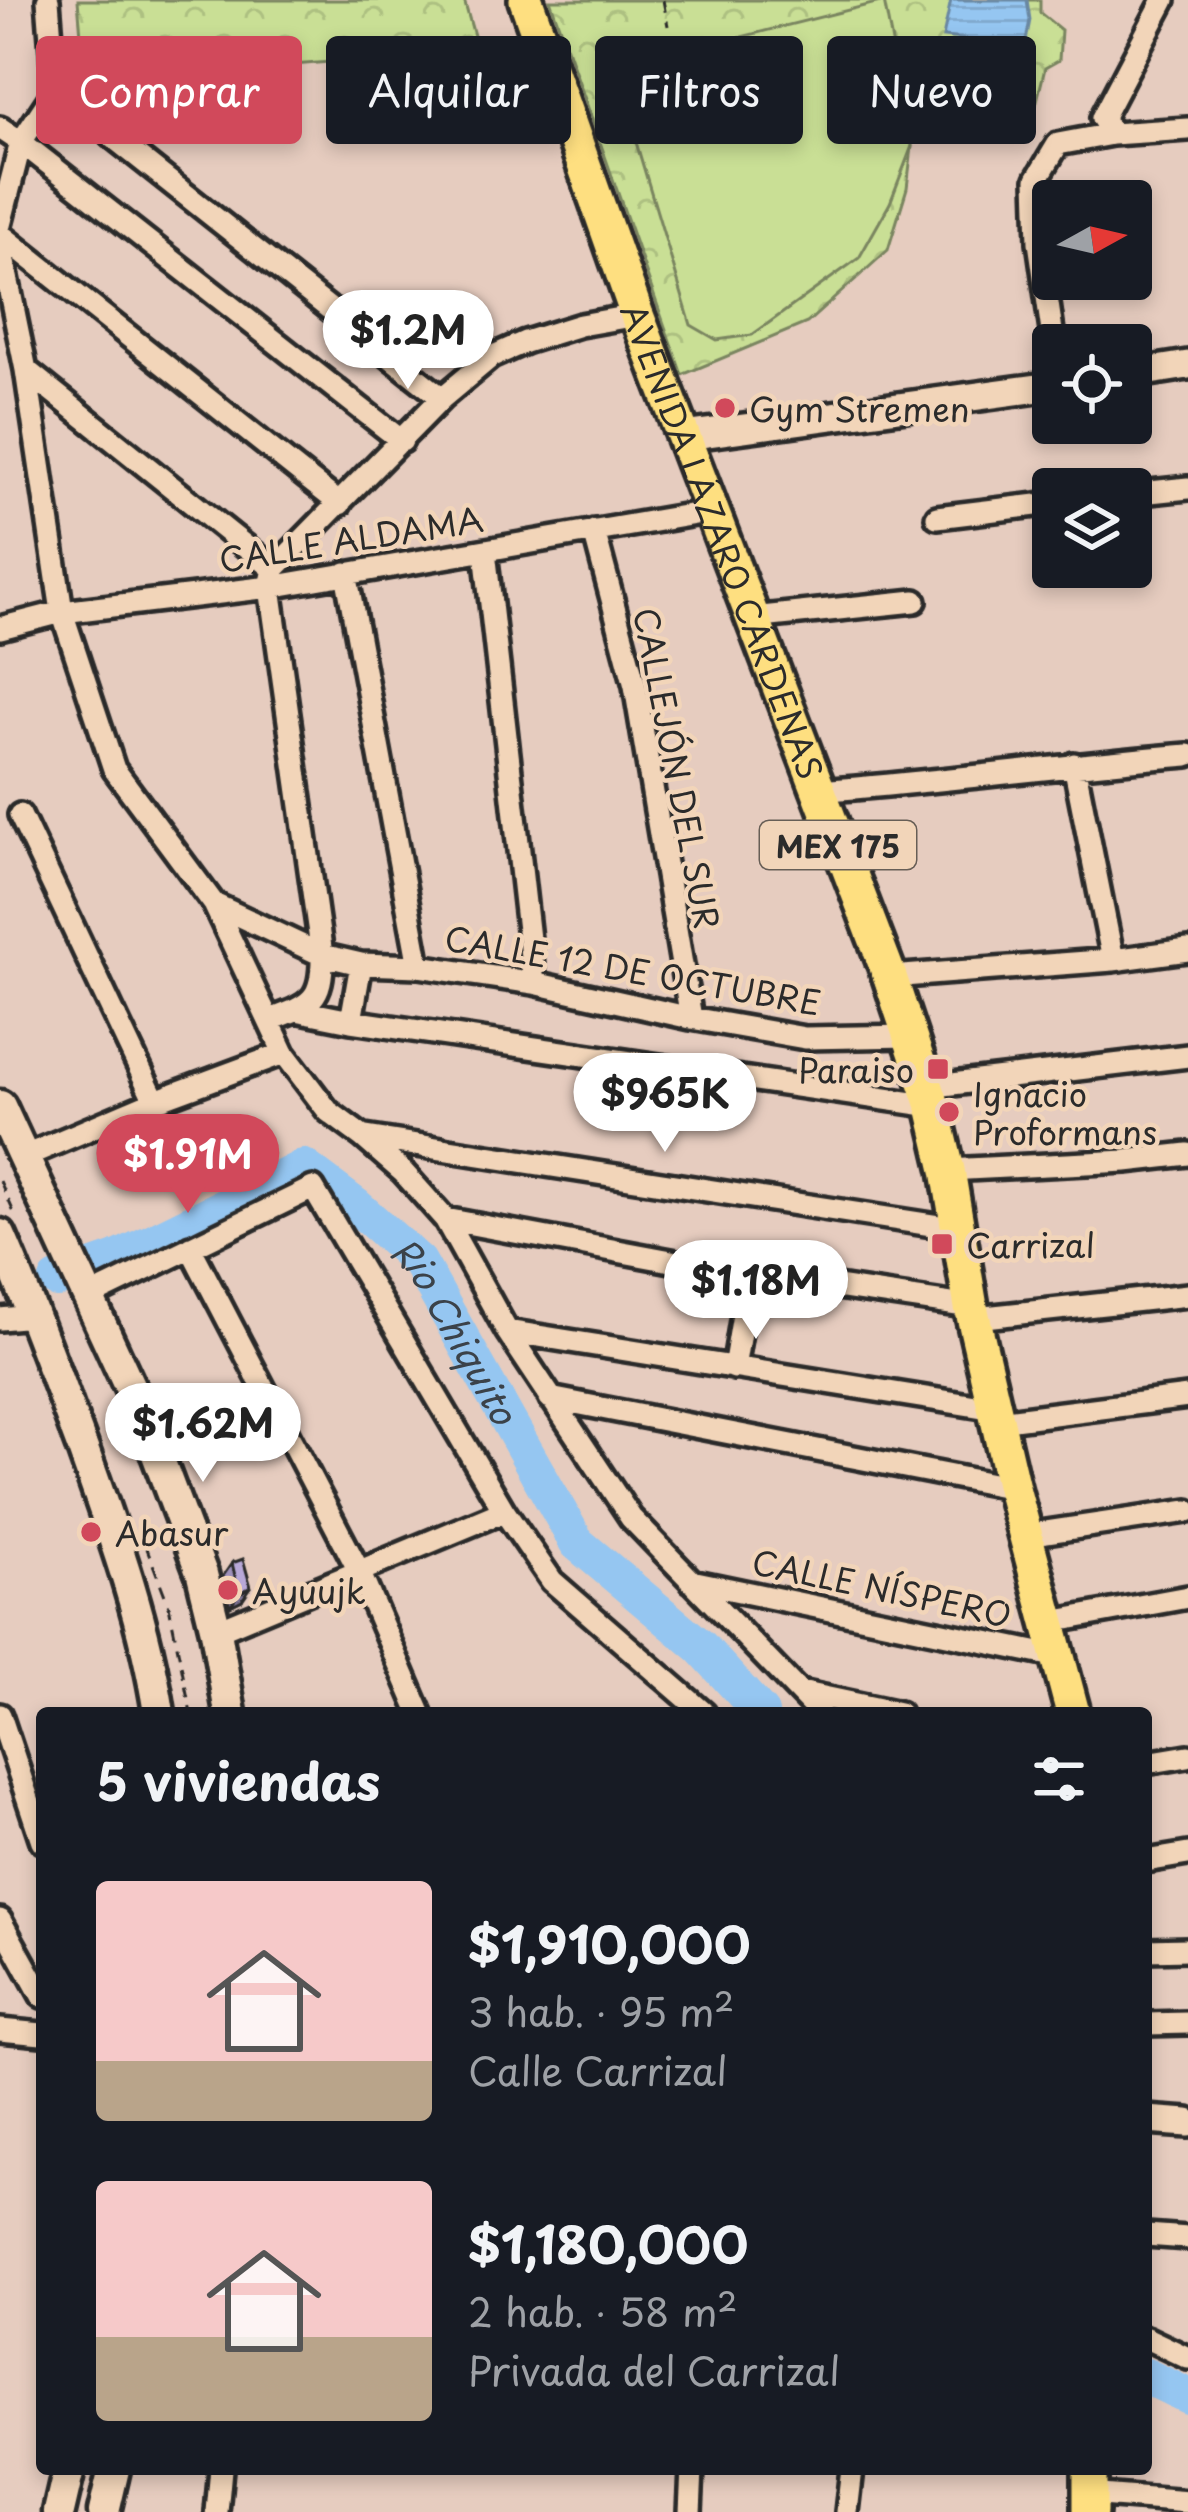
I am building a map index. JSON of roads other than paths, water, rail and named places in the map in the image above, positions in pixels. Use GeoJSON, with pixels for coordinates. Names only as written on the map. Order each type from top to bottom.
{"type":"FeatureCollection","features":[{"type":"Feature","properties":{"kind":"main road","name":"AVENIDA LÁZARO CÁRDENAS"},"geometry":{"type":"LineString","coordinates":[[526,0],[637,315],[890,977],[930,1096],[1013,1488],[1071,1707]]}},
{"type":"Feature","properties":{"kind":"main road"},"geometry":{"type":"LineString","coordinates":[[0,1106],[140,1409],[202,1574],[229,1707]]}},
{"type":"Feature","properties":{"kind":"main road"},"geometry":{"type":"LineString","coordinates":[[6,1254],[31,1309],[128,1572],[158,1707]]}},
{"type":"Feature","properties":{"kind":"main road"},"geometry":{"type":"LineString","coordinates":[[59,2512],[68,2475]]}},
{"type":"Feature","properties":{"kind":"main road"},"geometry":{"type":"LineString","coordinates":[[104,2512],[113,2475]]}},
{"type":"Feature","properties":{"kind":"street"},"geometry":{"type":"LineString","coordinates":[[48,0],[51,36]]}},
{"type":"Feature","properties":{"kind":"street"},"geometry":{"type":"LineString","coordinates":[[1112,134],[1102,118],[1164,0]]}},
{"type":"Feature","properties":{"kind":"street"},"geometry":{"type":"LineString","coordinates":[[0,225],[21,142],[36,120]]}},
{"type":"Feature","properties":{"kind":"street"},"geometry":{"type":"LineString","coordinates":[[0,128],[402,441]]}},
{"type":"Feature","properties":{"kind":"street"},"geometry":{"type":"LineString","coordinates":[[1051,324],[1037,179],[1058,144],[1112,134],[1188,129]]}},
{"type":"Feature","properties":{"kind":"street"},"geometry":{"type":"LineString","coordinates":[[121,144],[442,398]]}},
{"type":"Feature","properties":{"kind":"street"},"geometry":{"type":"LineString","coordinates":[[0,238],[340,504]]}},
{"type":"Feature","properties":{"kind":"street","name":"CALLE 12 DE OCTUBRE"},"geometry":{"type":"LineString","coordinates":[[0,238],[26,370],[62,612],[114,769],[214,904],[284,1053],[328,1111],[403,1172],[445,1219],[507,1331],[631,1519],[813,1707]]}},
{"type":"Feature","properties":{"kind":"street"},"geometry":{"type":"LineString","coordinates":[[272,578],[442,398],[491,357],[580,325],[637,315]]}},
{"type":"Feature","properties":{"kind":"street"},"geometry":{"type":"LineString","coordinates":[[1152,370],[1188,364]]}},
{"type":"Feature","properties":{"kind":"street"},"geometry":{"type":"LineString","coordinates":[[26,370],[272,578],[322,955],[320,991],[312,1001],[270,1020]]}},
{"type":"Feature","properties":{"kind":"street"},"geometry":{"type":"LineString","coordinates":[[685,436],[1032,389]]}},
{"type":"Feature","properties":{"kind":"street"},"geometry":{"type":"LineString","coordinates":[[1152,492],[1188,488]]}},
{"type":"Feature","properties":{"kind":"street"},"geometry":{"type":"LineString","coordinates":[[937,517],[1032,506]]}},
{"type":"Feature","properties":{"kind":"street","name":"CALLE ALDAMA"},"geometry":{"type":"LineString","coordinates":[[0,628],[62,612],[272,578],[346,573],[712,511]]}},
{"type":"Feature","properties":{"kind":"street","name":"CALLEJÓN DEL SUR"},"geometry":{"type":"LineString","coordinates":[[594,531],[635,686],[692,1018]]}},
{"type":"Feature","properties":{"kind":"street"},"geometry":{"type":"LineString","coordinates":[[484,550],[534,983]]}},
{"type":"Feature","properties":{"kind":"street"},"geometry":{"type":"LineString","coordinates":[[346,573],[419,966]]}},
{"type":"Feature","properties":{"kind":"street"},"geometry":{"type":"LineString","coordinates":[[752,618],[915,601]]}},
{"type":"Feature","properties":{"kind":"street"},"geometry":{"type":"LineString","coordinates":[[817,791],[1188,755]]}},
{"type":"Feature","properties":{"kind":"street"},"geometry":{"type":"LineString","coordinates":[[1074,764],[1113,960]]}},
{"type":"Feature","properties":{"kind":"street"},"geometry":{"type":"LineString","coordinates":[[20,815],[155,1101]]}},
{"type":"Feature","properties":{"kind":"street","name":"CALLE 12 DE OCTUBRE"},"geometry":{"type":"LineString","coordinates":[[214,904],[322,955],[361,964],[419,966],[534,983],[805,1038],[910,1036]]}},
{"type":"Feature","properties":{"kind":"street"},"geometry":{"type":"LineString","coordinates":[[890,977],[1188,950]]}},
{"type":"Feature","properties":{"kind":"street"},"geometry":{"type":"LineString","coordinates":[[351,1022],[361,964]]}},
{"type":"Feature","properties":{"kind":"street"},"geometry":{"type":"LineString","coordinates":[[296,1010],[351,1022],[930,1096],[1188,1056]]}},
{"type":"Feature","properties":{"kind":"street"},"geometry":{"type":"LineString","coordinates":[[23,1157],[284,1053]]}},
{"type":"Feature","properties":{"kind":"street"},"geometry":{"type":"LineString","coordinates":[[364,1137],[958,1228]]}},
{"type":"Feature","properties":{"kind":"street"},"geometry":{"type":"LineString","coordinates":[[948,1170],[1188,1154]]}},
{"type":"Feature","properties":{"kind":"street"},"geometry":{"type":"LineString","coordinates":[[87,1292],[313,1188],[504,1511],[553,1581],[697,1707]]}},
{"type":"Feature","properties":{"kind":"street"},"geometry":{"type":"LineString","coordinates":[[445,1219],[973,1313],[1188,1295]]}},
{"type":"Feature","properties":{"kind":"street"},"geometry":{"type":"LineString","coordinates":[[190,1247],[359,1571],[417,1707]]}},
{"type":"Feature","properties":{"kind":"street"},"geometry":{"type":"LineString","coordinates":[[734,1368],[750,1273]]}},
{"type":"Feature","properties":{"kind":"street"},"geometry":{"type":"LineString","coordinates":[[0,1319],[31,1309]]}},
{"type":"Feature","properties":{"kind":"street"},"geometry":{"type":"LineString","coordinates":[[507,1331],[997,1415],[1188,1397]]}},
{"type":"Feature","properties":{"kind":"street"},"geometry":{"type":"LineString","coordinates":[[550,1398],[1013,1488]]}},
{"type":"Feature","properties":{"kind":"street"},"geometry":{"type":"LineString","coordinates":[[217,1631],[504,1511]]}},
{"type":"Feature","properties":{"kind":"street"},"geometry":{"type":"LineString","coordinates":[[1026,1534],[1188,1511]]}},
{"type":"Feature","properties":{"kind":"street","name":"CALLE NÍSPERO"},"geometry":{"type":"LineString","coordinates":[[691,1581],[1059,1658]]}},
{"type":"Feature","properties":{"kind":"street"},"geometry":{"type":"LineString","coordinates":[[1051,1622],[1188,1597]]}},
{"type":"Feature","properties":{"kind":"street"},"geometry":{"type":"LineString","coordinates":[[798,1692],[870,1707]]}},
{"type":"Feature","properties":{"kind":"street"},"geometry":{"type":"LineString","coordinates":[[0,1715],[36,1823]]}},
{"type":"Feature","properties":{"kind":"street"},"geometry":{"type":"LineString","coordinates":[[1152,1762],[1188,1756]]}},
{"type":"Feature","properties":{"kind":"street"},"geometry":{"type":"LineString","coordinates":[[1152,1860],[1188,1854]]}},
{"type":"Feature","properties":{"kind":"street"},"geometry":{"type":"LineString","coordinates":[[3,1931],[36,1986]]}},
{"type":"Feature","properties":{"kind":"street"},"geometry":{"type":"LineString","coordinates":[[1152,1950],[1188,1949]]}},
{"type":"Feature","properties":{"kind":"street"},"geometry":{"type":"LineString","coordinates":[[1152,2024],[1188,2023]]}},
{"type":"Feature","properties":{"kind":"street"},"geometry":{"type":"LineString","coordinates":[[0,2030],[36,2033]]}},
{"type":"Feature","properties":{"kind":"street"},"geometry":{"type":"LineString","coordinates":[[1152,2120],[1188,2123]]}},
{"type":"Feature","properties":{"kind":"street"},"geometry":{"type":"LineString","coordinates":[[1152,2235],[1188,2238]]}},
{"type":"Feature","properties":{"kind":"street"},"geometry":{"type":"LineString","coordinates":[[1152,2341],[1188,2358]]}},
{"type":"Feature","properties":{"kind":"street"},"geometry":{"type":"LineString","coordinates":[[217,2512],[220,2475]]}},
{"type":"Feature","properties":{"kind":"street"},"geometry":{"type":"LineString","coordinates":[[689,2512],[692,2475]]}},
{"type":"Feature","properties":{"kind":"street"},"geometry":{"type":"LineString","coordinates":[[847,2512],[851,2475]]}},
{"type":"Feature","properties":{"kind":"street"},"geometry":{"type":"LineString","coordinates":[[1090,2492],[1188,2502]]}},
{"type":"Feature","properties":{"kind":"water"},"geometry":{"type":"Polygon","coordinates":[[[951,0],[1027,0],[1027,36],[943,36],[951,0]]]}},
{"type":"Feature","properties":{"kind":"waterway","name":"Rio Chiquito"},"geometry":{"type":"LineString","coordinates":[[57,1280],[117,1259],[304,1167],[419,1262],[577,1543],[701,1647],[756,1707]]}},
{"type":"Feature","properties":{"kind":"waterway","name":"Rio Chiquito"},"geometry":{"type":"LineString","coordinates":[[1152,2379],[1188,2396]]}},
{"type":"Feature","properties":{"kind":"place","name":"Gym Stremen"},"geometry":{"type":"Point","coordinates":[725,408]}},
{"type":"Feature","properties":{"kind":"place","name":"Paraiso"},"geometry":{"type":"Point","coordinates":[938,1069]}},
{"type":"Feature","properties":{"kind":"place","name":"Ignacio Proformans"},"geometry":{"type":"Point","coordinates":[949,1112]}},
{"type":"Feature","properties":{"kind":"place","name":"Carrizal"},"geometry":{"type":"Point","coordinates":[942,1244]}},
{"type":"Feature","properties":{"kind":"place","name":"Abasur"},"geometry":{"type":"Point","coordinates":[91,1532]}},
{"type":"Feature","properties":{"kind":"place","name":"Ayuujk"},"geometry":{"type":"Point","coordinates":[228,1590]}}]}
